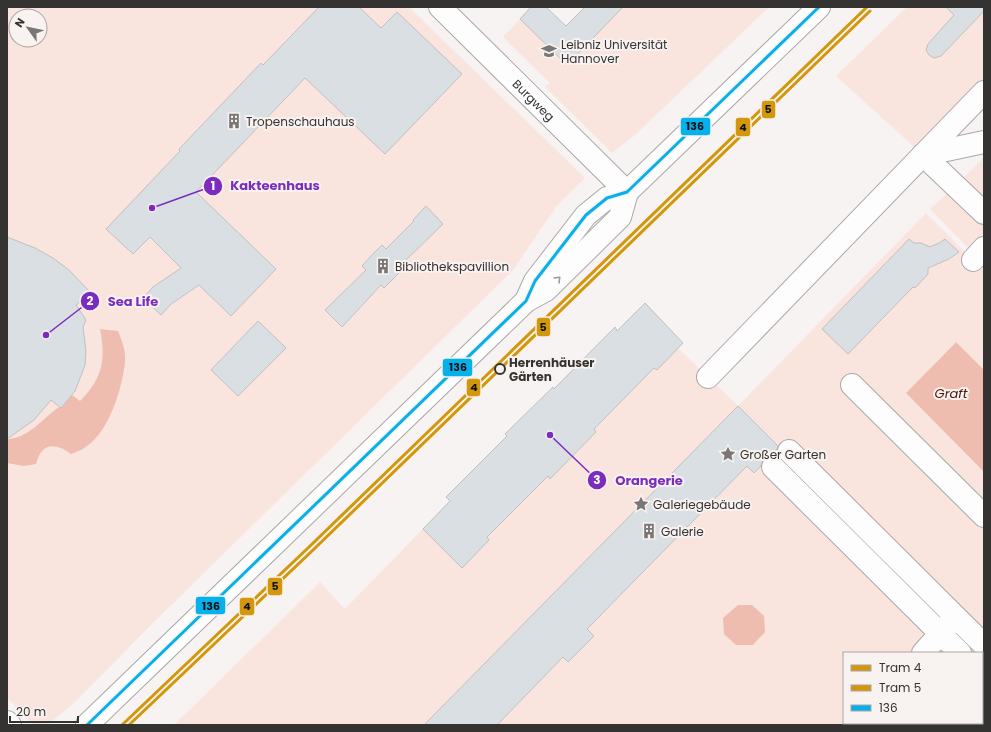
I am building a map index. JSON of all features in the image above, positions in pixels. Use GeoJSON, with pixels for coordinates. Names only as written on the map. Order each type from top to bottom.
{"type":"FeatureCollection","features":[{"type":"Feature","properties":{"kind":"street","name":"Burgweg"},"geometry":{"type":"LineString","coordinates":[[440,7],[627,192]]}},
{"type":"Feature","properties":{"kind":"street"},"geometry":{"type":"LineString","coordinates":[[87,725],[526,300],[535,281],[586,215],[606,198],[627,192],[819,7]]}},
{"type":"Feature","properties":{"kind":"street"},"geometry":{"type":"LineString","coordinates":[[708,377],[984,92]]}},
{"type":"Feature","properties":{"kind":"street"},"geometry":{"type":"LineString","coordinates":[[923,154],[984,142]]}},
{"type":"Feature","properties":{"kind":"street"},"geometry":{"type":"LineString","coordinates":[[923,154],[984,213]]}},
{"type":"Feature","properties":{"kind":"street"},"geometry":{"type":"LineString","coordinates":[[852,385],[984,516]]}},
{"type":"Feature","properties":{"kind":"street"},"geometry":{"type":"LineString","coordinates":[[789,451],[984,645]]}},
{"type":"Feature","properties":{"kind":"street"},"geometry":{"type":"LineString","coordinates":[[773,468],[959,652]]}},
{"type":"Feature","properties":{"kind":"street"},"geometry":{"type":"LineString","coordinates":[[924,652],[956,617]]}},
{"type":"Feature","properties":{"kind":"street"},"geometry":{"type":"LineString","coordinates":[[7,722],[10,725]]}},
{"type":"Feature","properties":{"kind":"shaded area"},"geometry":{"type":"Polygon","coordinates":[[[7,7],[409,7],[585,178],[556,207],[513,270],[153,623],[72,705],[47,725],[34,725],[7,698],[7,7]],[[425,207],[413,220],[414,221],[386,249],[382,245],[366,270],[325,310],[342,327],[402,264],[443,224],[425,207]]]}},
{"type":"Feature","properties":{"kind":"shaded area"},"geometry":{"type":"Polygon","coordinates":[[[623,7],[769,7],[635,135],[612,153],[545,87],[550,83],[503,37],[520,19],[567,64],[623,7]]]}},
{"type":"Feature","properties":{"kind":"shaded area"},"geometry":{"type":"Polygon","coordinates":[[[907,7],[984,7],[984,92],[923,155],[836,76],[907,7]]]}},
{"type":"Feature","properties":{"kind":"shaded area"},"geometry":{"type":"Polygon","coordinates":[[[984,157],[984,207],[959,182],[984,157]]]}},
{"type":"Feature","properties":{"kind":"shaded area"},"geometry":{"type":"Polygon","coordinates":[[[953,188],[984,219],[984,264],[930,209],[953,188]]]}},
{"type":"Feature","properties":{"kind":"shaded area","name":"Großer Garten"},"geometry":{"type":"Polygon","coordinates":[[[926,213],[984,271],[984,370],[955,342],[906,393],[984,472],[984,725],[174,725],[320,582],[345,609],[450,501],[507,436],[553,387],[554,388],[615,327],[618,330],[645,303],[683,343],[678,348],[738,406],[926,213]]]}},
{"type":"Feature","properties":{"kind":"water"},"geometry":{"type":"Polygon","coordinates":[[[100,329],[118,331],[125,354],[124,371],[118,395],[114,408],[102,430],[87,446],[71,454],[54,446],[45,448],[41,452],[36,464],[24,466],[7,463],[7,439],[22,436],[28,432],[59,407],[61,408],[72,395],[80,401],[88,393],[101,368],[103,350],[100,329]]]}},
{"type":"Feature","properties":{"kind":"water","name":"Graft"},"geometry":{"type":"Polygon","coordinates":[[[956,342],[984,370],[984,472],[906,393],[956,342]]]}},
{"type":"Feature","properties":{"kind":"water"},"geometry":{"type":"Polygon","coordinates":[[[738,605],[752,605],[764,616],[765,632],[753,645],[736,645],[724,634],[723,618],[738,605]]]}},
{"type":"Feature","properties":{"kind":"building"},"geometry":{"type":"Polygon","coordinates":[[[319,7],[359,7],[381,28],[397,12],[462,74],[385,154],[305,78],[196,192],[276,269],[231,316],[199,285],[171,304],[161,315],[143,298],[153,287],[181,268],[150,237],[133,254],[106,229],[180,151],[179,149],[261,63],[263,65],[319,7]]]}},
{"type":"Feature","properties":{"kind":"building"},"geometry":{"type":"Polygon","coordinates":[[[531,7],[546,7],[566,26],[585,7],[623,7],[567,65],[520,19],[531,7]]]}},
{"type":"Feature","properties":{"kind":"building"},"geometry":{"type":"Polygon","coordinates":[[[946,7],[984,7],[984,11],[941,56],[934,58],[929,55],[926,50],[928,44],[954,15],[946,7]]]}},
{"type":"Feature","properties":{"kind":"building","name":"Bibliothekspavillion"},"geometry":{"type":"Polygon","coordinates":[[[426,206],[443,224],[402,264],[405,267],[384,288],[381,285],[342,327],[325,310],[366,270],[362,266],[372,255],[382,245],[386,249],[414,221],[413,220],[426,206]]]}},
{"type":"Feature","properties":{"kind":"building"},"geometry":{"type":"Polygon","coordinates":[[[7,237],[35,248],[53,258],[69,270],[91,293],[76,305],[86,320],[83,327],[86,351],[85,365],[75,391],[61,408],[51,400],[34,420],[7,439],[7,237]]]}},
{"type":"Feature","properties":{"kind":"building"},"geometry":{"type":"Polygon","coordinates":[[[909,239],[914,243],[921,243],[930,247],[945,239],[959,252],[949,259],[928,268],[928,274],[915,288],[913,287],[848,354],[822,329],[909,239]]]}},
{"type":"Feature","properties":{"kind":"building"},"geometry":{"type":"Polygon","coordinates":[[[645,303],[683,343],[657,370],[654,368],[594,429],[596,432],[550,479],[548,476],[487,537],[489,540],[462,568],[423,529],[450,501],[446,497],[507,436],[505,434],[553,387],[554,389],[615,327],[617,331],[645,303]]]}},
{"type":"Feature","properties":{"kind":"building"},"geometry":{"type":"Polygon","coordinates":[[[258,321],[286,348],[238,396],[211,370],[258,321]]]}},
{"type":"Feature","properties":{"kind":"building","name":"Galerie"},"geometry":{"type":"Polygon","coordinates":[[[738,406],[778,446],[777,449],[772,455],[764,458],[761,466],[754,473],[747,466],[587,629],[594,636],[568,662],[563,657],[497,725],[424,725],[738,406]]]}},
{"type":"Feature","properties":{"kind":"tram line","name":"4"},"geometry":{"type":"LineString","coordinates":[[122,725],[309,547],[867,7]]}},
{"type":"Feature","properties":{"kind":"tram line","name":"5"},"geometry":{"type":"LineString","coordinates":[[129,725],[312,551],[870,11]]}},
{"type":"Feature","properties":{"kind":"transit line","name":"136"},"geometry":{"type":"LineString","coordinates":[[87,725],[526,301],[535,281],[586,215],[607,198],[627,192],[819,7]]}},
{"type":"Feature","properties":{"kind":"place","name":"Leibniz Universität Hannover"},"geometry":{"type":"Point","coordinates":[549,51]}},
{"type":"Feature","properties":{"kind":"place","name":"Tropenschauhaus"},"geometry":{"type":"Point","coordinates":[234,121]}},
{"type":"Feature","properties":{"kind":"place","name":"Kakteenhaus"},"geometry":{"type":"Point","coordinates":[152,208]}},
{"type":"Feature","properties":{"kind":"place","name":"Bibliothekspavillion"},"geometry":{"type":"Point","coordinates":[383,266]}},
{"type":"Feature","properties":{"kind":"place","name":"Sea Life"},"geometry":{"type":"Point","coordinates":[46,335]}},
{"type":"Feature","properties":{"kind":"place","name":"Herrenhäuser Gärten"},"geometry":{"type":"Point","coordinates":[500,369]}},
{"type":"Feature","properties":{"kind":"place","name":"Orangerie"},"geometry":{"type":"Point","coordinates":[550,435]}},
{"type":"Feature","properties":{"kind":"place","name":"Großer Garten"},"geometry":{"type":"Point","coordinates":[728,454]}},
{"type":"Feature","properties":{"kind":"place","name":"Galeriegebäude"},"geometry":{"type":"Point","coordinates":[641,504]}},
{"type":"Feature","properties":{"kind":"place","name":"Galerie"},"geometry":{"type":"Point","coordinates":[649,531]}}]}
